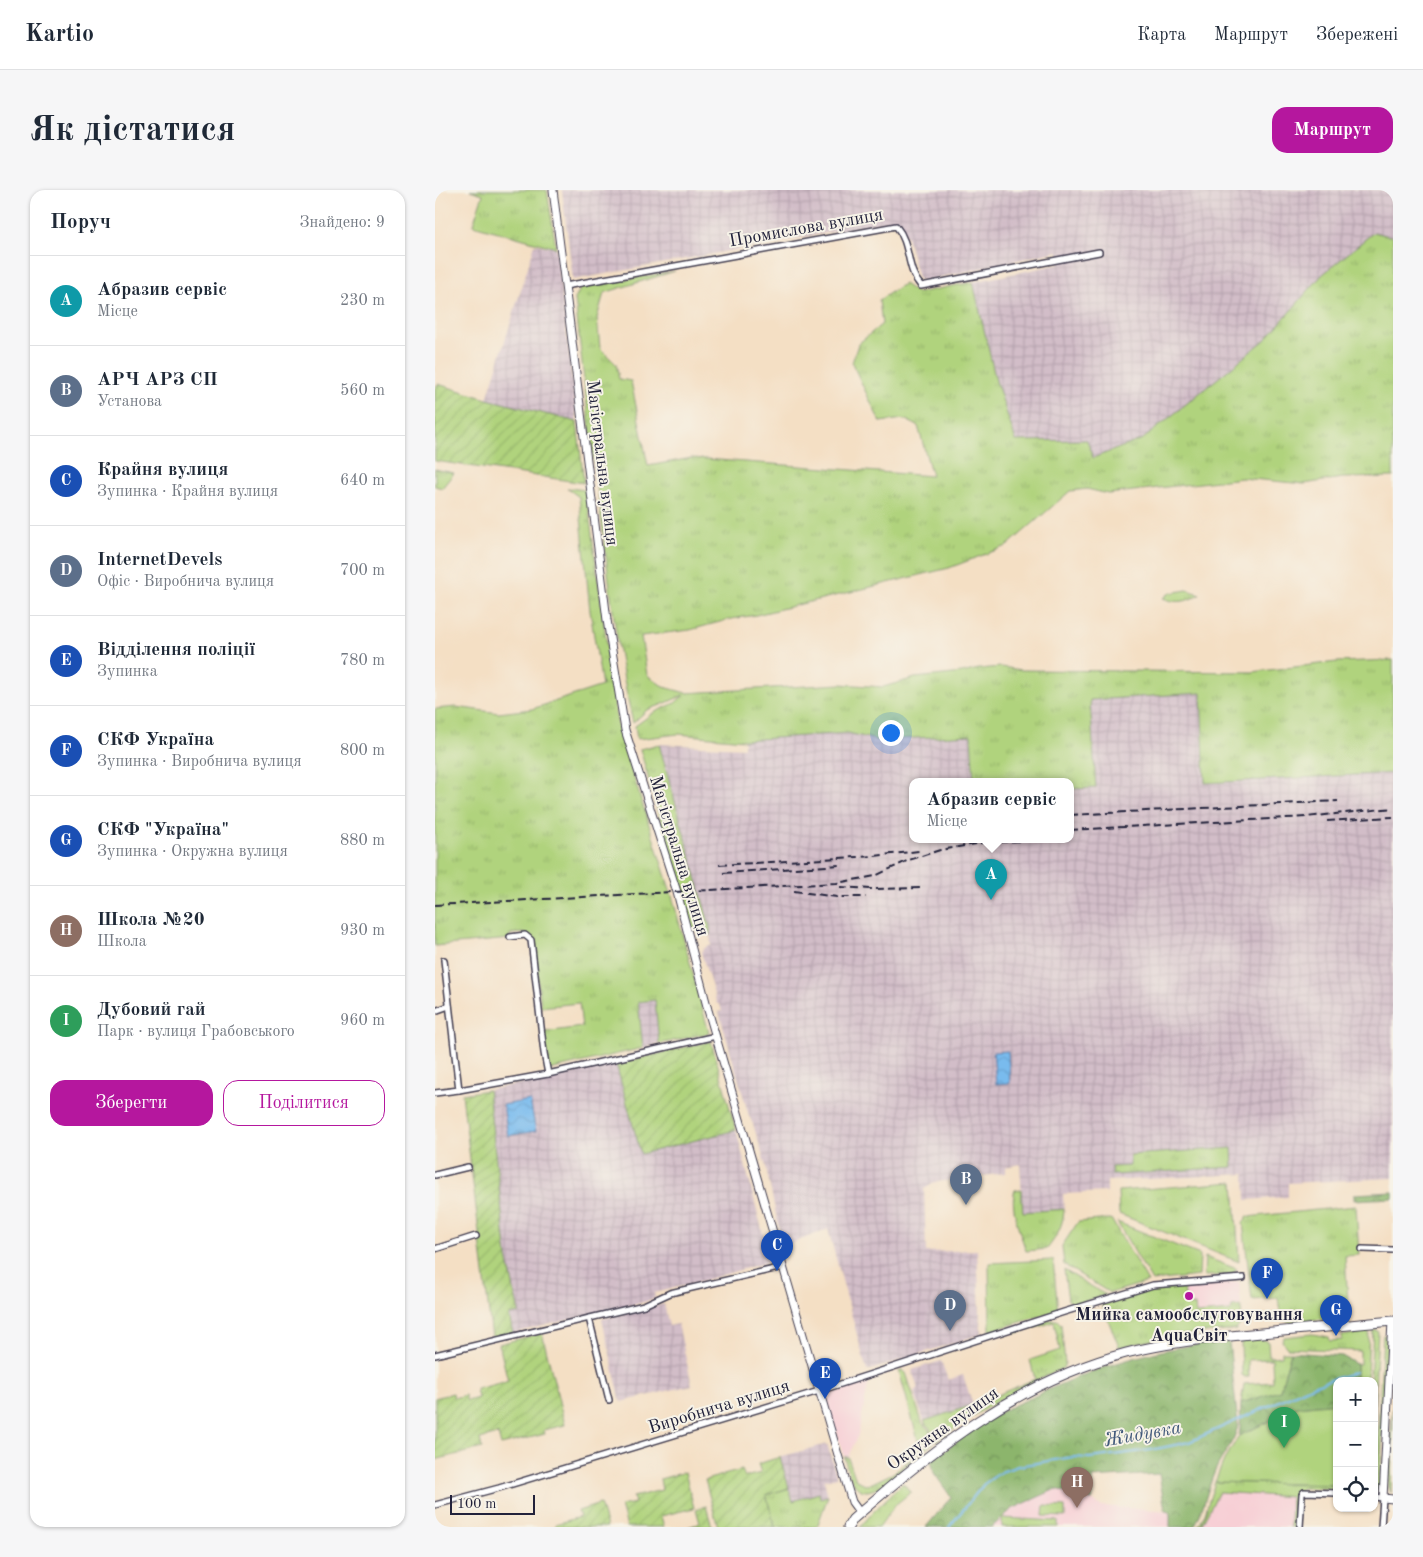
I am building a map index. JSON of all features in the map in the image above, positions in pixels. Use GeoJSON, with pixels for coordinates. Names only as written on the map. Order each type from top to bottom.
{"type":"FeatureCollection","features":[{"type":"Feature","properties":{"kind":"main road","name":"Окружна вулиця"},"geometry":{"type":"LineString","coordinates":[[848,1527],[860,1513],[906,1473],[977,1420],[1037,1387],[1091,1364],[1125,1354],[1195,1339],[1393,1321]]}},
{"type":"Feature","properties":{"kind":"street","name":"Магістральна вулиця"},"geometry":{"type":"LineString","coordinates":[[553,190],[607,620],[626,733],[677,892],[716,1036],[852,1502],[860,1513]]}},
{"type":"Feature","properties":{"kind":"street","name":"Промислова вулиця"},"geometry":{"type":"LineString","coordinates":[[565,286],[896,226],[904,235],[914,278],[921,286],[1099,252]]}},
{"type":"Feature","properties":{"kind":"street"},"geometry":{"type":"LineString","coordinates":[[510,937],[525,935],[531,940],[548,1074]]}},
{"type":"Feature","properties":{"kind":"street"},"geometry":{"type":"LineString","coordinates":[[444,960],[459,1090]]}},
{"type":"Feature","properties":{"kind":"street"},"geometry":{"type":"LineString","coordinates":[[435,1011],[449,1006]]}},
{"type":"Feature","properties":{"kind":"street"},"geometry":{"type":"LineString","coordinates":[[435,1093],[548,1074],[716,1036]]}},
{"type":"Feature","properties":{"kind":"street"},"geometry":{"type":"LineString","coordinates":[[435,1175],[468,1167]]}},
{"type":"Feature","properties":{"kind":"street"},"geometry":{"type":"LineString","coordinates":[[435,1249],[476,1236]]}},
{"type":"Feature","properties":{"kind":"street"},"geometry":{"type":"LineString","coordinates":[[1362,1249],[1393,1250]]}},
{"type":"Feature","properties":{"kind":"street"},"geometry":{"type":"LineString","coordinates":[[435,1355],[644,1305],[671,1293],[783,1267]]}},
{"type":"Feature","properties":{"kind":"street","name":"Виробнича вулиця"},"geometry":{"type":"LineString","coordinates":[[435,1505],[499,1488],[819,1391],[1153,1285],[1243,1278]]}},
{"type":"Feature","properties":{"kind":"street"},"geometry":{"type":"LineString","coordinates":[[589,1318],[609,1400]]}},
{"type":"Feature","properties":{"kind":"street"},"geometry":{"type":"LineString","coordinates":[[1381,1527],[1393,1321]]}},
{"type":"Feature","properties":{"kind":"street"},"geometry":{"type":"LineString","coordinates":[[1300,1527],[1302,1494],[1305,1492],[1333,1493]]}},
{"type":"Feature","properties":{"kind":"street"},"geometry":{"type":"LineString","coordinates":[[1378,1497],[1393,1498]]}},
{"type":"Feature","properties":{"kind":"shaded area"},"geometry":{"type":"Polygon","coordinates":[[[562,190],[1393,190],[1393,237],[1374,233],[1322,275],[1265,340],[1143,439],[1092,458],[1087,440],[1016,441],[996,381],[973,282],[1060,264],[1058,251],[923,281],[918,278],[907,237],[900,226],[890,221],[573,280],[562,190]]]}},
{"type":"Feature","properties":{"kind":"shaded area"},"geometry":{"type":"Polygon","coordinates":[[[535,244],[556,248],[577,422],[487,399],[535,244]]]}},
{"type":"Feature","properties":{"kind":"shaded area"},"geometry":{"type":"Polygon","coordinates":[[[1393,688],[1393,1178],[1288,1183],[1288,1197],[1246,1200],[1245,1174],[1107,1181],[1107,1192],[1063,1194],[1064,1209],[1023,1212],[1020,1164],[1005,1167],[1005,1173],[936,1182],[924,1189],[926,1252],[977,1250],[981,1334],[867,1371],[828,1229],[783,1247],[765,1163],[749,1116],[719,1012],[722,1011],[720,1004],[717,1004],[701,952],[707,946],[711,946],[710,927],[659,744],[744,748],[744,740],[848,733],[877,740],[971,735],[974,778],[909,778],[909,843],[1074,843],[1074,789],[1096,788],[1090,699],[1201,693],[1202,709],[1393,688]]]}},
{"type":"Feature","properties":{"kind":"shaded area"},"geometry":{"type":"Polygon","coordinates":[[[655,1000],[659,1044],[643,1048],[638,1002],[655,1000]]]}},
{"type":"Feature","properties":{"kind":"shaded area"},"geometry":{"type":"Polygon","coordinates":[[[616,1064],[641,1154],[736,1130],[767,1249],[765,1250],[766,1256],[769,1256],[771,1261],[654,1293],[655,1298],[644,1302],[513,1333],[509,1315],[519,1312],[507,1257],[488,1090],[616,1064]]]}},
{"type":"Feature","properties":{"kind":"shaded area"},"geometry":{"type":"Polygon","coordinates":[[[1239,1282],[1241,1306],[1231,1307],[1231,1311],[1196,1315],[1186,1306],[1184,1287],[1239,1282]]]}},
{"type":"Feature","properties":{"kind":"shaded area"},"geometry":{"type":"Polygon","coordinates":[[[664,1304],[669,1326],[678,1324],[692,1385],[621,1402],[602,1319],[664,1304]]]}},
{"type":"Feature","properties":{"kind":"shaded area"},"geometry":{"type":"Polygon","coordinates":[[[941,1361],[948,1380],[963,1375],[973,1405],[924,1421],[914,1391],[918,1389],[912,1370],[941,1361]]]}},
{"type":"Feature","properties":{"kind":"shaded area"},"geometry":{"type":"Polygon","coordinates":[[[869,1381],[858,1435],[848,1457],[844,1457],[826,1397],[827,1395],[869,1381]]]}},
{"type":"Feature","properties":{"kind":"shaded area"},"geometry":{"type":"Polygon","coordinates":[[[827,1444],[837,1477],[824,1480],[828,1496],[817,1527],[775,1527],[766,1495],[789,1488],[780,1457],[827,1444]]]}},
{"type":"Feature","properties":{"kind":"shaded area"},"geometry":{"type":"Polygon","coordinates":[[[1056,1489],[1092,1500],[1101,1506],[1170,1511],[1170,1527],[992,1527],[1012,1509],[1056,1489]]]}},
{"type":"Feature","properties":{"kind":"shaded area"},"geometry":{"type":"Polygon","coordinates":[[[1219,1492],[1291,1497],[1290,1527],[1200,1527],[1219,1492]]]}},
{"type":"Feature","properties":{"kind":"green space"},"geometry":{"type":"Polygon","coordinates":[[[470,190],[547,190],[556,248],[473,225],[483,194],[470,190]]]}},
{"type":"Feature","properties":{"kind":"green space"},"geometry":{"type":"Polygon","coordinates":[[[1374,232],[1393,237],[1393,477],[1342,478],[1304,484],[1242,478],[1108,494],[1087,489],[1070,491],[1007,546],[949,568],[690,630],[641,636],[647,675],[664,687],[686,693],[841,684],[883,687],[915,678],[1001,667],[1022,670],[1252,672],[1337,662],[1393,660],[1393,773],[1205,783],[1201,693],[1090,700],[1096,788],[1074,789],[1074,778],[974,778],[971,735],[877,740],[848,733],[744,740],[678,734],[637,739],[635,726],[653,713],[675,703],[684,695],[647,710],[633,723],[615,624],[588,412],[575,299],[581,287],[675,271],[604,293],[597,318],[600,348],[616,364],[619,379],[631,381],[648,466],[692,458],[932,476],[918,426],[904,419],[880,422],[852,363],[858,344],[882,324],[879,300],[904,284],[917,293],[973,282],[996,381],[1016,441],[1087,440],[1093,458],[1143,439],[1265,340],[1322,275],[1374,232]]]}},
{"type":"Feature","properties":{"kind":"green space"},"geometry":{"type":"Polygon","coordinates":[[[438,384],[487,399],[577,422],[584,483],[435,461],[435,388],[438,384]]]}},
{"type":"Feature","properties":{"kind":"green space"},"geometry":{"type":"Polygon","coordinates":[[[435,469],[454,473],[442,488],[435,486],[435,469]]]}},
{"type":"Feature","properties":{"kind":"green space"},"geometry":{"type":"Polygon","coordinates":[[[567,488],[586,490],[618,728],[672,896],[709,1033],[659,1044],[655,1000],[638,1002],[643,1048],[549,1070],[544,1032],[582,1027],[579,1003],[541,1007],[533,939],[525,933],[510,934],[510,939],[435,946],[435,709],[456,707],[499,713],[532,709],[602,686],[590,611],[579,497],[567,488]]]}},
{"type":"Feature","properties":{"kind":"green space"},"geometry":{"type":"Polygon","coordinates":[[[1187,590],[1200,594],[1182,601],[1163,598],[1170,593],[1187,590]]]}},
{"type":"Feature","properties":{"kind":"green space"},"geometry":{"type":"Polygon","coordinates":[[[659,744],[710,927],[710,935],[691,927],[640,749],[659,744]]]}},
{"type":"Feature","properties":{"kind":"green space"},"geometry":{"type":"Polygon","coordinates":[[[711,1041],[736,1130],[641,1154],[616,1064],[711,1041]]]}},
{"type":"Feature","properties":{"kind":"green space"},"geometry":{"type":"Polygon","coordinates":[[[488,1090],[507,1257],[519,1313],[509,1315],[513,1333],[492,1338],[462,1094],[488,1090]]]}},
{"type":"Feature","properties":{"kind":"green space"},"geometry":{"type":"Polygon","coordinates":[[[1232,1148],[1233,1167],[1112,1175],[1111,1167],[1130,1166],[1130,1155],[1232,1148]]]}},
{"type":"Feature","properties":{"kind":"green space"},"geometry":{"type":"Polygon","coordinates":[[[1234,1182],[1239,1262],[1119,1214],[1118,1191],[1234,1182]]]}},
{"type":"Feature","properties":{"kind":"green space"},"geometry":{"type":"Polygon","coordinates":[[[1021,1189],[1023,1212],[1064,1209],[1063,1220],[1059,1230],[1047,1249],[1026,1251],[1013,1204],[1015,1190],[1021,1189]]]}},
{"type":"Feature","properties":{"kind":"green space"},"geometry":{"type":"Polygon","coordinates":[[[1393,1192],[1393,1198],[1354,1200],[1354,1194],[1393,1192]]]}},
{"type":"Feature","properties":{"kind":"green space"},"geometry":{"type":"Polygon","coordinates":[[[1356,1206],[1359,1255],[1345,1256],[1349,1317],[1288,1322],[1281,1318],[1278,1298],[1252,1300],[1243,1223],[1247,1217],[1356,1206]]]}},
{"type":"Feature","properties":{"kind":"green space"},"geometry":{"type":"Polygon","coordinates":[[[1111,1219],[1148,1282],[1110,1293],[1064,1265],[1062,1246],[1078,1222],[1111,1219]]]}},
{"type":"Feature","properties":{"kind":"green space"},"geometry":{"type":"Polygon","coordinates":[[[1117,1222],[1200,1255],[1199,1276],[1152,1281],[1117,1222]]]}},
{"type":"Feature","properties":{"kind":"green space"},"geometry":{"type":"Polygon","coordinates":[[[1205,1257],[1237,1269],[1232,1275],[1204,1276],[1205,1257]]]}},
{"type":"Feature","properties":{"kind":"green space"},"geometry":{"type":"Polygon","coordinates":[[[1053,1260],[1058,1311],[990,1331],[989,1263],[1053,1260]]]}},
{"type":"Feature","properties":{"kind":"green space"},"geometry":{"type":"Polygon","coordinates":[[[1064,1270],[1106,1295],[1074,1304],[1068,1300],[1064,1270]]]}},
{"type":"Feature","properties":{"kind":"green space"},"geometry":{"type":"Polygon","coordinates":[[[1184,1287],[1186,1306],[1195,1305],[1196,1314],[1231,1311],[1231,1307],[1241,1306],[1242,1322],[1236,1330],[1172,1336],[1119,1347],[1102,1305],[1156,1289],[1184,1287]]]}},
{"type":"Feature","properties":{"kind":"green space"},"geometry":{"type":"Polygon","coordinates":[[[1050,1320],[1057,1320],[1061,1324],[1065,1363],[1063,1368],[997,1402],[936,1441],[924,1421],[973,1405],[974,1408],[1004,1392],[1035,1379],[1030,1360],[1060,1350],[1054,1322],[1014,1334],[1017,1331],[1050,1320]]]}},
{"type":"Feature","properties":{"kind":"green space"},"geometry":{"type":"Polygon","coordinates":[[[1373,1330],[1378,1331],[1376,1377],[1370,1377],[1373,1330]]]}},
{"type":"Feature","properties":{"kind":"green space"},"geometry":{"type":"Polygon","coordinates":[[[1369,1331],[1367,1377],[1356,1377],[1356,1364],[1360,1364],[1360,1351],[1287,1348],[1282,1341],[1284,1337],[1312,1334],[1329,1337],[1330,1341],[1342,1340],[1342,1336],[1369,1331]]]}},
{"type":"Feature","properties":{"kind":"green space"},"geometry":{"type":"Polygon","coordinates":[[[542,1333],[565,1425],[544,1430],[545,1434],[501,1445],[498,1434],[480,1439],[482,1448],[435,1460],[435,1398],[453,1393],[454,1398],[465,1395],[467,1401],[478,1398],[476,1389],[508,1381],[499,1344],[542,1333]]]}},
{"type":"Feature","properties":{"kind":"green space"},"geometry":{"type":"Polygon","coordinates":[[[1383,1335],[1385,1335],[1387,1344],[1380,1486],[1378,1489],[1378,1434],[1383,1335]]]}},
{"type":"Feature","properties":{"kind":"green space"},"geometry":{"type":"Polygon","coordinates":[[[1261,1339],[1268,1342],[1269,1357],[1282,1356],[1282,1352],[1291,1352],[1280,1391],[1241,1403],[1244,1384],[1273,1382],[1272,1359],[1248,1360],[1249,1377],[1242,1375],[1241,1343],[1243,1340],[1261,1339]]]}},
{"type":"Feature","properties":{"kind":"green space"},"geometry":{"type":"Polygon","coordinates":[[[1229,1342],[1238,1425],[1234,1437],[1215,1471],[1194,1527],[1170,1527],[1170,1511],[1165,1510],[1159,1474],[1092,1478],[1092,1500],[1056,1489],[1012,1509],[992,1527],[926,1527],[951,1497],[934,1473],[931,1460],[997,1414],[1058,1385],[1129,1359],[1179,1348],[1229,1342]]]}},
{"type":"Feature","properties":{"kind":"green space"},"geometry":{"type":"Polygon","coordinates":[[[1291,1352],[1342,1356],[1356,1364],[1356,1377],[1333,1377],[1333,1403],[1298,1407],[1239,1436],[1241,1403],[1280,1391],[1291,1352]]]}},
{"type":"Feature","properties":{"kind":"green space"},"geometry":{"type":"Polygon","coordinates":[[[899,1371],[906,1373],[922,1422],[929,1430],[934,1442],[881,1486],[865,1491],[859,1489],[851,1479],[844,1457],[848,1457],[856,1480],[868,1485],[893,1473],[921,1451],[899,1371]]]}},
{"type":"Feature","properties":{"kind":"green space"},"geometry":{"type":"Polygon","coordinates":[[[1393,1399],[1391,1493],[1388,1485],[1393,1399]]]}},
{"type":"Feature","properties":{"kind":"green space"},"geometry":{"type":"Polygon","coordinates":[[[1333,1403],[1333,1485],[1215,1482],[1224,1460],[1239,1436],[1298,1407],[1333,1403]]]}},
{"type":"Feature","properties":{"kind":"green space"},"geometry":{"type":"Polygon","coordinates":[[[780,1457],[789,1488],[766,1495],[775,1527],[718,1527],[705,1480],[742,1470],[745,1477],[761,1473],[758,1464],[780,1457]]]}},
{"type":"Feature","properties":{"kind":"green space"},"geometry":{"type":"Polygon","coordinates":[[[685,1472],[694,1508],[661,1516],[664,1527],[627,1527],[621,1506],[635,1503],[633,1497],[662,1490],[660,1479],[685,1472]]]}},
{"type":"Feature","properties":{"kind":"green space"},"geometry":{"type":"Polygon","coordinates":[[[1215,1482],[1333,1485],[1333,1489],[1302,1488],[1299,1490],[1297,1527],[1290,1527],[1291,1497],[1219,1492],[1200,1527],[1198,1527],[1205,1513],[1215,1482]]]}},
{"type":"Feature","properties":{"kind":"green space"},"geometry":{"type":"Polygon","coordinates":[[[903,1483],[911,1492],[895,1505],[879,1527],[860,1527],[875,1510],[903,1483]]]}},
{"type":"Feature","properties":{"kind":"green space"},"geometry":{"type":"Polygon","coordinates":[[[789,1488],[793,1501],[819,1493],[820,1498],[828,1496],[817,1527],[775,1527],[766,1495],[789,1488]]]}},
{"type":"Feature","properties":{"kind":"green space"},"geometry":{"type":"Polygon","coordinates":[[[600,1504],[607,1527],[556,1527],[555,1524],[580,1517],[578,1511],[600,1504]]]}},
{"type":"Feature","properties":{"kind":"green space"},"geometry":{"type":"Polygon","coordinates":[[[706,1506],[712,1527],[688,1527],[700,1523],[696,1509],[706,1506]]]}},
{"type":"Feature","properties":{"kind":"green space"},"geometry":{"type":"Polygon","coordinates":[[[1044,1506],[1065,1507],[1065,1517],[1043,1516],[1044,1506]]]}},
{"type":"Feature","properties":{"kind":"green space"},"geometry":{"type":"Polygon","coordinates":[[[1002,1518],[1058,1521],[1058,1527],[1002,1527],[1002,1518]]]}},
{"type":"Feature","properties":{"kind":"water"},"geometry":{"type":"Polygon","coordinates":[[[1008,1051],[1010,1083],[996,1084],[993,1052],[1008,1051]]]}},
{"type":"Feature","properties":{"kind":"water"},"geometry":{"type":"Polygon","coordinates":[[[530,1100],[536,1131],[508,1136],[503,1105],[530,1100]]]}},
{"type":"Feature","properties":{"kind":"waterway","name":"Жидувка"},"geometry":{"type":"LineString","coordinates":[[949,1527],[984,1484],[1001,1472],[1018,1466],[1073,1457],[1090,1458],[1151,1450],[1189,1442],[1315,1385],[1355,1372]]}},
{"type":"Feature","properties":{"kind":"railway"},"geometry":{"type":"LineString","coordinates":[[1074,815],[1338,801]]}},
{"type":"Feature","properties":{"kind":"railway"},"geometry":{"type":"LineString","coordinates":[[1074,830],[1306,817],[1393,808]]}},
{"type":"Feature","properties":{"kind":"railway"},"geometry":{"type":"LineString","coordinates":[[1327,821],[1393,817]]}},
{"type":"Feature","properties":{"kind":"railway"},"geometry":{"type":"LineString","coordinates":[[435,905],[837,883],[875,876],[909,860],[940,850],[982,843]]}},
{"type":"Feature","properties":{"kind":"railway"},"geometry":{"type":"LineString","coordinates":[[719,865],[874,856],[919,851]]}},
{"type":"Feature","properties":{"kind":"railway"},"geometry":{"type":"LineString","coordinates":[[723,873],[840,865]]}},
{"type":"Feature","properties":{"kind":"railway"},"geometry":{"type":"LineString","coordinates":[[840,887],[870,889],[922,888]]}},
{"type":"Feature","properties":{"kind":"railway"},"geometry":{"type":"LineString","coordinates":[[794,891],[837,897],[866,897]]}},
{"type":"Feature","properties":{"kind":"place","name":"Абразив сервіс"},"geometry":{"type":"Point","coordinates":[991,900]}},
{"type":"Feature","properties":{"kind":"place","name":"АРЧ АРЗ СП"},"geometry":{"type":"Point","coordinates":[966,1205]}},
{"type":"Feature","properties":{"kind":"place","name":"Крайня вулиця"},"geometry":{"type":"Point","coordinates":[777,1271]}},
{"type":"Feature","properties":{"kind":"place","name":"Мийка самообслуговування AquaСвіт"},"geometry":{"type":"Point","coordinates":[1189,1296]}},
{"type":"Feature","properties":{"kind":"place","name":"СКФ Україна"},"geometry":{"type":"Point","coordinates":[1267,1299]}},
{"type":"Feature","properties":{"kind":"place","name":"InternetDevels"},"geometry":{"type":"Point","coordinates":[950,1331]}},
{"type":"Feature","properties":{"kind":"place","name":"СКФ \"Україна\""},"geometry":{"type":"Point","coordinates":[1336,1336]}},
{"type":"Feature","properties":{"kind":"place","name":"Відділення поліції"},"geometry":{"type":"Point","coordinates":[825,1399]}},
{"type":"Feature","properties":{"kind":"place","name":"Дубовий гай"},"geometry":{"type":"Point","coordinates":[1284,1448]}},
{"type":"Feature","properties":{"kind":"place","name":"Школа №20"},"geometry":{"type":"Point","coordinates":[1077,1508]}}]}
